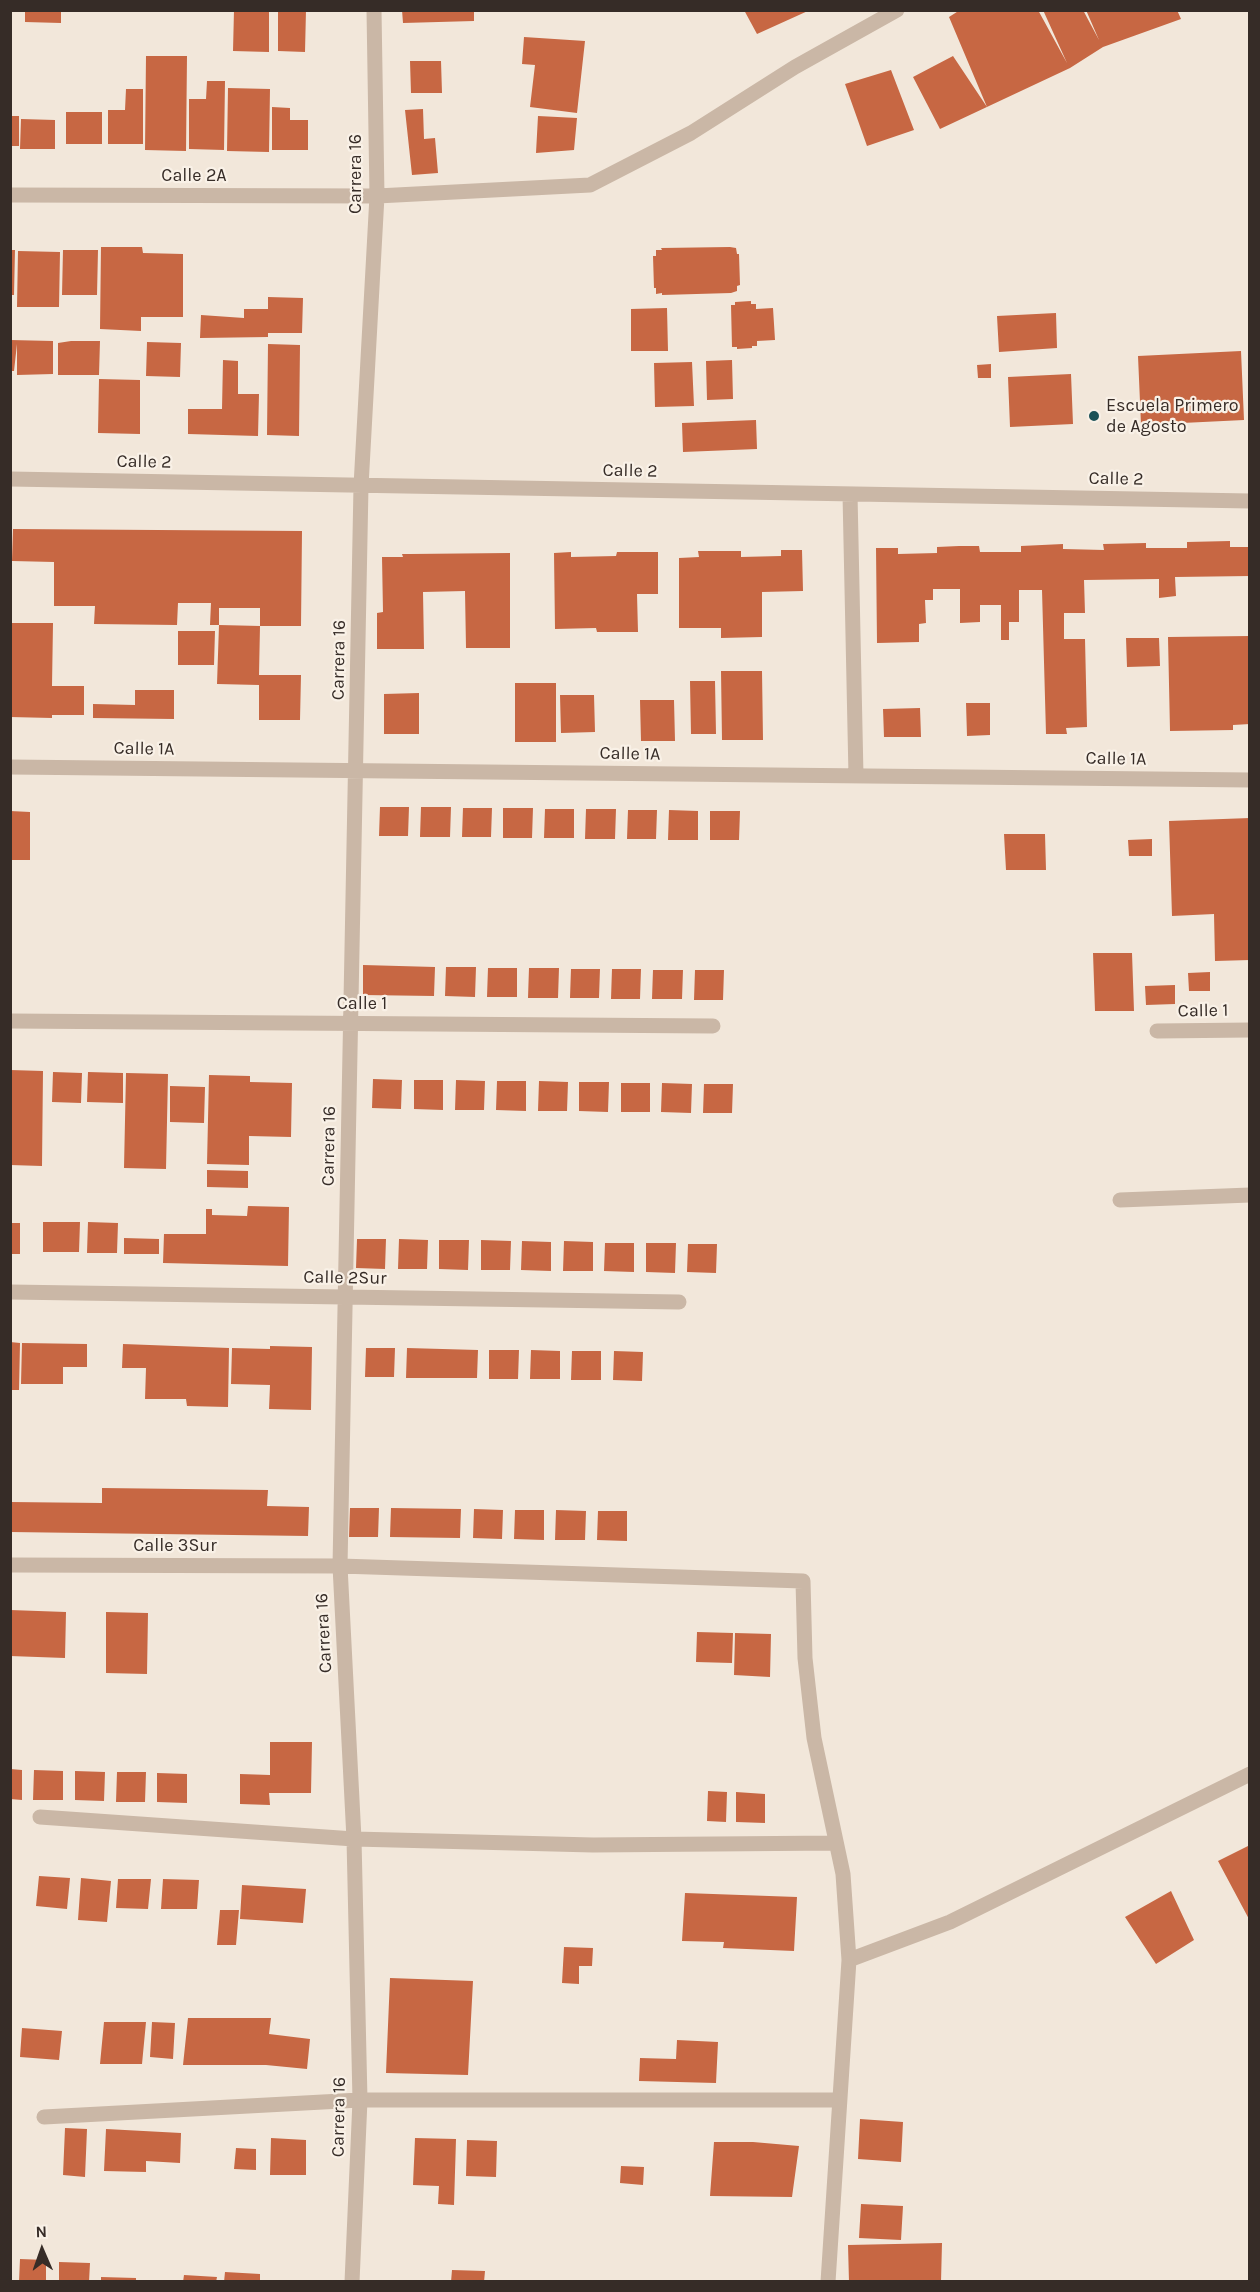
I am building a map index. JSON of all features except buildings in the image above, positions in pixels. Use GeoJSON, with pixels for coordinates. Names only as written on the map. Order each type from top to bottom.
{"type":"FeatureCollection","features":[{"type":"Feature","properties":{"kind":"street","name":"Carrera 16"},"geometry":{"type":"LineString","coordinates":[[352,2282],[360,2100],[354,1839],[340,1566],[361,486],[377,195],[374,10]]}},
{"type":"Feature","properties":{"kind":"street","name":"Calle 2A"},"geometry":{"type":"LineString","coordinates":[[10,195],[377,195],[590,185],[691,133],[795,67],[897,10]]}},
{"type":"Feature","properties":{"kind":"street","name":"Calle 2"},"geometry":{"type":"LineString","coordinates":[[10,479],[1250,501]]}},
{"type":"Feature","properties":{"kind":"street"},"geometry":{"type":"LineString","coordinates":[[850,494],[856,776]]}},
{"type":"Feature","properties":{"kind":"street","name":"Calle 1A"},"geometry":{"type":"LineString","coordinates":[[10,767],[1250,780]]}},
{"type":"Feature","properties":{"kind":"street","name":"Calle 1"},"geometry":{"type":"LineString","coordinates":[[10,1021],[713,1026]]}},
{"type":"Feature","properties":{"kind":"street","name":"Calle 1"},"geometry":{"type":"LineString","coordinates":[[1156,1031],[1250,1030]]}},
{"type":"Feature","properties":{"kind":"street"},"geometry":{"type":"LineString","coordinates":[[1120,1200],[1250,1195]]}},
{"type":"Feature","properties":{"kind":"street","name":"Calle 2Sur"},"geometry":{"type":"LineString","coordinates":[[10,1292],[679,1302]]}},
{"type":"Feature","properties":{"kind":"street","name":"Calle 3Sur"},"geometry":{"type":"LineString","coordinates":[[10,1565],[340,1566],[803,1581],[805,1658],[814,1738],[836,1843]]}},
{"type":"Feature","properties":{"kind":"street"},"geometry":{"type":"LineString","coordinates":[[849,1960],[950,1922],[1250,1774]]}},
{"type":"Feature","properties":{"kind":"street"},"geometry":{"type":"LineString","coordinates":[[40,1817],[354,1839],[593,1845],[836,1843],[843,1874],[849,1960],[828,2282]]}},
{"type":"Feature","properties":{"kind":"street"},"geometry":{"type":"LineString","coordinates":[[44,2117],[360,2100],[839,2100]]}},
{"type":"Feature","properties":{"kind":"place","name":"Escuela Primero de Agosto"},"geometry":{"type":"Point","coordinates":[1094,416]}}]}
